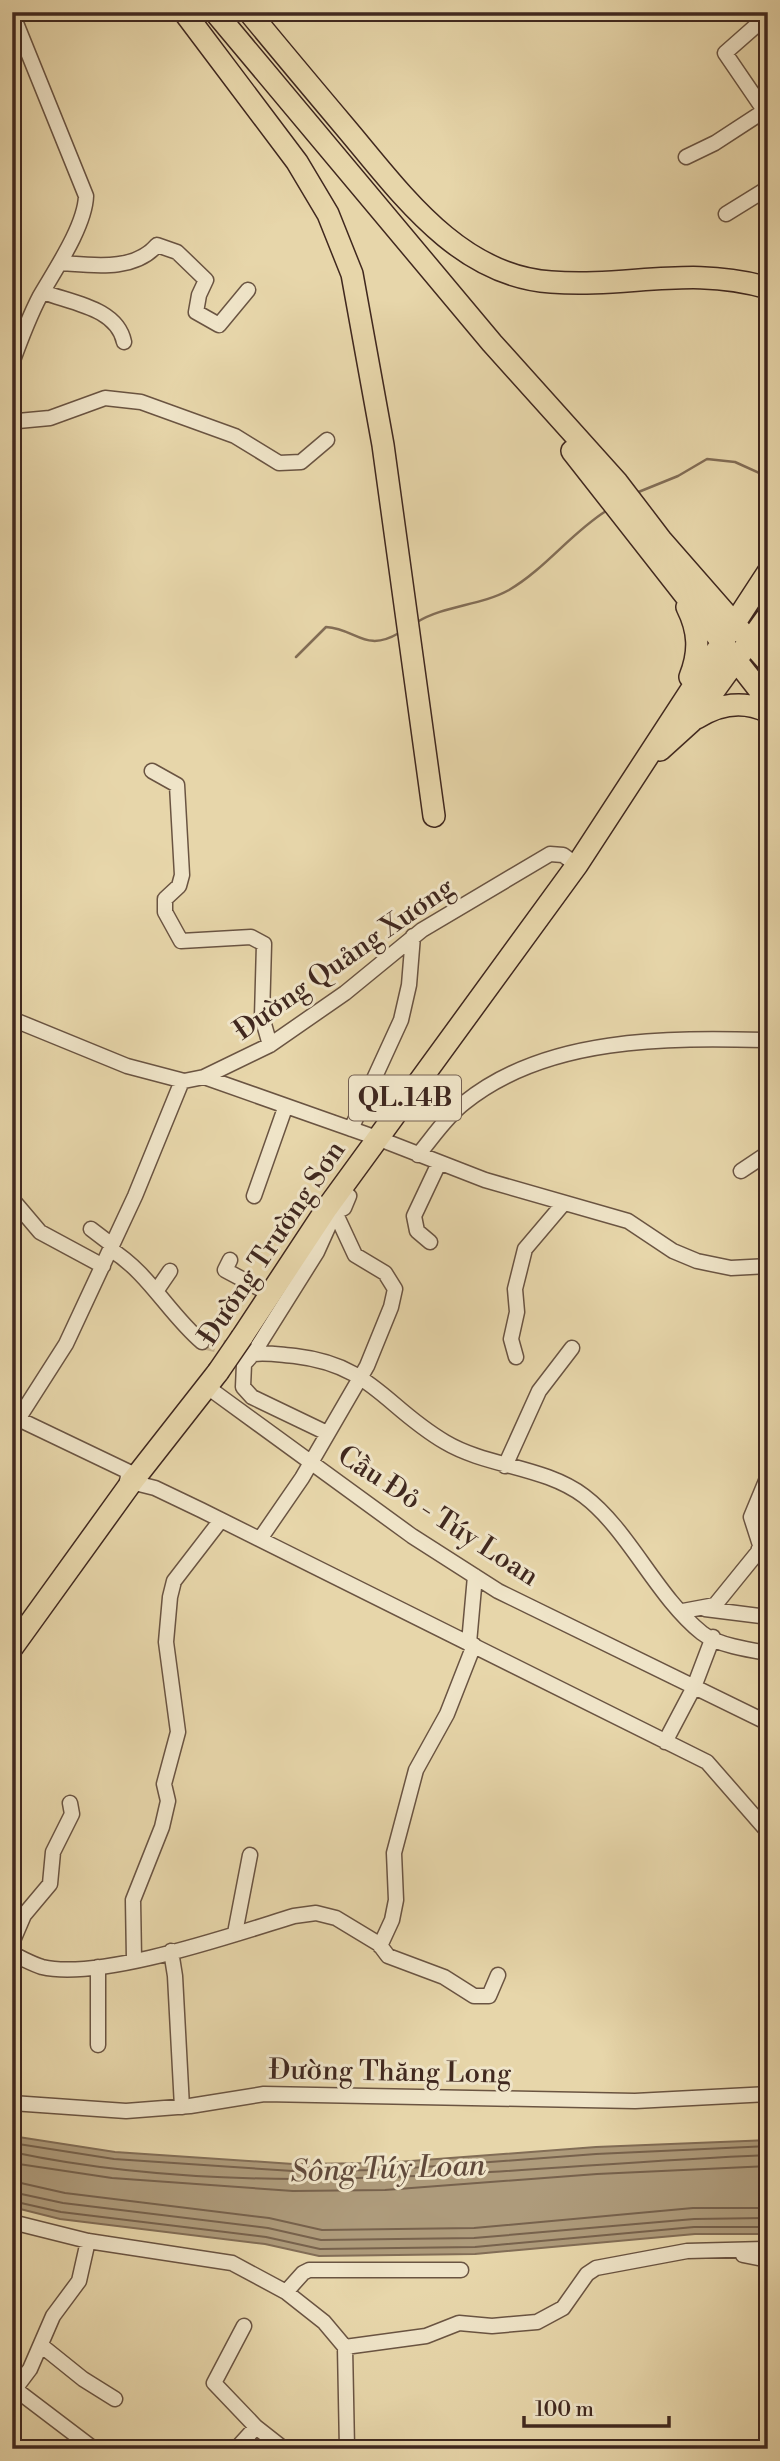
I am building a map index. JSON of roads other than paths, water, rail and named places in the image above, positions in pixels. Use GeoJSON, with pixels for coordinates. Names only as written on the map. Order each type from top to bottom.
{"type":"FeatureCollection","features":[{"type":"Feature","properties":{"kind":"highway"},"geometry":{"type":"LineString","coordinates":[[184,12],[297,162],[328,214],[343,250],[360,307],[405,593],[433,812]]}},
{"type":"Feature","properties":{"kind":"highway"},"geometry":{"type":"LineString","coordinates":[[215,12],[492,343],[505,366],[631,514],[735,621],[768,662]]}},
{"type":"Feature","properties":{"kind":"highway"},"geometry":{"type":"LineString","coordinates":[[250,12],[413,207],[458,247],[483,261],[518,276],[548,282],[587,284],[692,275],[722,277],[768,289]]}},
{"type":"Feature","properties":{"kind":"highway"},"geometry":{"type":"LineString","coordinates":[[631,514],[681,594],[698,637],[696,661],[684,715],[732,705],[756,706],[768,712]]}},
{"type":"Feature","properties":{"kind":"highway"},"geometry":{"type":"LineString","coordinates":[[651,549],[722,640],[734,661],[768,701]]}},
{"type":"Feature","properties":{"kind":"highway","name":"Đường Trường Sơn"},"geometry":{"type":"LineString","coordinates":[[684,715],[722,640],[768,572]]}},
{"type":"Feature","properties":{"kind":"highway","name":"Đường Trường Sơn"},"geometry":{"type":"LineString","coordinates":[[12,1648],[131,1483],[212,1379],[247,1345],[270,1294],[340,1189],[577,865],[646,764],[684,715],[734,661],[768,616]]}},
{"type":"Feature","properties":{"kind":"street"},"geometry":{"type":"LineString","coordinates":[[12,13],[86,196],[84,210],[60,263],[43,292],[12,363]]}},
{"type":"Feature","properties":{"kind":"street"},"geometry":{"type":"LineString","coordinates":[[686,157],[766,113],[725,53],[768,15]]}},
{"type":"Feature","properties":{"kind":"street"},"geometry":{"type":"LineString","coordinates":[[726,214],[768,188]]}},
{"type":"Feature","properties":{"kind":"street"},"geometry":{"type":"LineString","coordinates":[[60,263],[129,263],[147,257],[157,246],[177,252],[206,280],[199,295],[196,312],[219,325],[247,290]]}},
{"type":"Feature","properties":{"kind":"street"},"geometry":{"type":"LineString","coordinates":[[43,292],[101,312],[121,329],[124,342]]}},
{"type":"Feature","properties":{"kind":"street"},"geometry":{"type":"LineString","coordinates":[[12,418],[18,421],[50,418],[105,398],[141,402],[235,436],[279,463],[301,462],[327,440]]}},
{"type":"Feature","properties":{"kind":"street"},"geometry":{"type":"LineString","coordinates":[[152,771],[177,785],[180,805],[182,875],[179,887],[165,899],[165,912],[181,941],[251,937],[264,944],[262,1017],[270,1045]]}},
{"type":"Feature","properties":{"kind":"street","name":"Đường Quảng Xương"},"geometry":{"type":"LineString","coordinates":[[12,1018],[127,1066],[181,1081],[204,1077],[270,1045],[345,993],[413,936],[550,854],[563,855],[577,865]]}},
{"type":"Feature","properties":{"kind":"street"},"geometry":{"type":"LineString","coordinates":[[351,1129],[401,1020],[409,985],[413,936]]}},
{"type":"Feature","properties":{"kind":"street"},"geometry":{"type":"LineString","coordinates":[[418,1155],[465,1102],[507,1075],[534,1065],[591,1049],[645,1042],[768,1040]]}},
{"type":"Feature","properties":{"kind":"street"},"geometry":{"type":"LineString","coordinates":[[204,1077],[285,1108],[377,1138],[439,1163],[628,1221],[673,1251],[697,1261],[732,1268],[768,1266]]}},
{"type":"Feature","properties":{"kind":"street"},"geometry":{"type":"LineString","coordinates":[[181,1081],[103,1266],[66,1344],[14,1421],[125,1470],[129,1472],[127,1481],[155,1488],[707,1762],[768,1832]]}},
{"type":"Feature","properties":{"kind":"street"},"geometry":{"type":"LineString","coordinates":[[254,1196],[285,1108]]}},
{"type":"Feature","properties":{"kind":"street"},"geometry":{"type":"LineString","coordinates":[[741,1171],[768,1153]]}},
{"type":"Feature","properties":{"kind":"street"},"geometry":{"type":"LineString","coordinates":[[430,1242],[417,1231],[414,1216],[439,1163]]}},
{"type":"Feature","properties":{"kind":"street"},"geometry":{"type":"LineString","coordinates":[[327,1433],[252,1397],[243,1387],[244,1364],[247,1345],[317,1252],[335,1212],[344,1208],[349,1196],[340,1189]]}},
{"type":"Feature","properties":{"kind":"street"},"geometry":{"type":"LineString","coordinates":[[12,1199],[40,1232],[103,1266]]}},
{"type":"Feature","properties":{"kind":"street"},"geometry":{"type":"LineString","coordinates":[[516,1357],[511,1339],[517,1312],[515,1289],[525,1249],[564,1203]]}},
{"type":"Feature","properties":{"kind":"street"},"geometry":{"type":"LineString","coordinates":[[260,1539],[302,1478],[360,1376],[391,1307],[395,1289],[386,1273],[355,1255],[335,1212]]}},
{"type":"Feature","properties":{"kind":"street"},"geometry":{"type":"LineString","coordinates":[[91,1230],[127,1259],[157,1290],[184,1326],[202,1342]]}},
{"type":"Feature","properties":{"kind":"street"},"geometry":{"type":"LineString","coordinates":[[230,1260],[225,1270],[270,1294]]}},
{"type":"Feature","properties":{"kind":"street"},"geometry":{"type":"LineString","coordinates":[[157,1290],[170,1271]]}},
{"type":"Feature","properties":{"kind":"street"},"geometry":{"type":"LineString","coordinates":[[247,1345],[324,1359],[360,1376],[445,1442],[505,1466],[554,1480],[583,1495],[607,1517],[640,1564],[703,1634],[749,1650],[768,1653]]}},
{"type":"Feature","properties":{"kind":"street"},"geometry":{"type":"LineString","coordinates":[[505,1466],[539,1391],[572,1348]]}},
{"type":"Feature","properties":{"kind":"street","name":"Cầu Đỏ - Túy Loan"},"geometry":{"type":"LineString","coordinates":[[212,1379],[310,1461],[412,1535],[498,1591],[768,1723]]}},
{"type":"Feature","properties":{"kind":"street"},"geometry":{"type":"LineString","coordinates":[[704,1609],[715,1605],[758,1552],[760,1545],[751,1517],[768,1476]]}},
{"type":"Feature","properties":{"kind":"street"},"geometry":{"type":"LineString","coordinates":[[134,1959],[133,1900],[162,1827],[168,1801],[164,1784],[178,1732],[166,1642],[170,1597],[174,1581],[221,1520]]}},
{"type":"Feature","properties":{"kind":"street"},"geometry":{"type":"LineString","coordinates":[[380,1946],[393,1920],[396,1899],[394,1853],[415,1770],[447,1714],[472,1644],[475,1576]]}},
{"type":"Feature","properties":{"kind":"street"},"geometry":{"type":"LineString","coordinates":[[683,1611],[704,1609],[768,1617]]}},
{"type":"Feature","properties":{"kind":"street"},"geometry":{"type":"LineString","coordinates":[[665,1742],[694,1687],[713,1637]]}},
{"type":"Feature","properties":{"kind":"street"},"geometry":{"type":"LineString","coordinates":[[12,1943],[24,1915],[50,1884],[53,1852],[72,1814],[70,1803]]}},
{"type":"Feature","properties":{"kind":"street"},"geometry":{"type":"LineString","coordinates":[[235,1933],[250,1855]]}},
{"type":"Feature","properties":{"kind":"street"},"geometry":{"type":"LineString","coordinates":[[12,1954],[43,1967],[98,1967],[171,1951],[294,1916],[316,1913],[336,1918],[380,1946],[388,1956],[444,1977],[474,1996],[489,1996],[498,1975]]}},
{"type":"Feature","properties":{"kind":"street"},"geometry":{"type":"LineString","coordinates":[[171,1951],[182,2106]]}},
{"type":"Feature","properties":{"kind":"street"},"geometry":{"type":"LineString","coordinates":[[98,1967],[98,2045]]}},
{"type":"Feature","properties":{"kind":"street","name":"Đường Thăng Long"},"geometry":{"type":"LineString","coordinates":[[12,2104],[126,2111],[264,2094],[635,2101],[768,2094]]}},
{"type":"Feature","properties":{"kind":"street"},"geometry":{"type":"LineString","coordinates":[[12,2222],[88,2241],[232,2263],[286,2292],[324,2322],[345,2347],[347,2449]]}},
{"type":"Feature","properties":{"kind":"street"},"geometry":{"type":"LineString","coordinates":[[88,2241],[79,2281],[53,2316],[41,2346],[14,2391],[94,2449]]}},
{"type":"Feature","properties":{"kind":"street"},"geometry":{"type":"LineString","coordinates":[[345,2347],[426,2336],[459,2323],[492,2326],[537,2322],[563,2308],[592,2269],[681,2252],[768,2249]]}},
{"type":"Feature","properties":{"kind":"street"},"geometry":{"type":"LineString","coordinates":[[729,2251],[768,2260]]}},
{"type":"Feature","properties":{"kind":"street"},"geometry":{"type":"LineString","coordinates":[[286,2292],[309,2270],[461,2270]]}},
{"type":"Feature","properties":{"kind":"street"},"geometry":{"type":"LineString","coordinates":[[244,2326],[214,2382],[256,2427],[284,2449]]}},
{"type":"Feature","properties":{"kind":"street"},"geometry":{"type":"LineString","coordinates":[[41,2346],[83,2379],[116,2399]]}},
{"type":"Feature","properties":{"kind":"street"},"geometry":{"type":"LineString","coordinates":[[236,2449],[256,2427]]}},
{"type":"Feature","properties":{"kind":"water","name":"Sông Túy Loan"},"geometry":{"type":"Polygon","coordinates":[[[12,2136],[115,2152],[293,2164],[384,2163],[596,2147],[768,2140],[768,2234],[695,2234],[475,2254],[319,2256],[265,2244],[60,2219],[12,2207],[12,2136]]]}},
{"type":"Feature","properties":{"kind":"waterway"},"geometry":{"type":"LineString","coordinates":[[636,493],[678,476],[707,459],[735,462],[768,477]]}},
{"type":"Feature","properties":{"kind":"waterway"},"geometry":{"type":"LineString","coordinates":[[417,622],[439,612],[509,590],[606,511]]}},
{"type":"Feature","properties":{"kind":"waterway"},"geometry":{"type":"LineString","coordinates":[[296,657],[326,627],[378,641],[399,633]]}},
{"type":"Feature","properties":{"kind":"tunnel"},"geometry":{"type":"LineString","coordinates":[[202,1342],[242,1351]]}}]}
